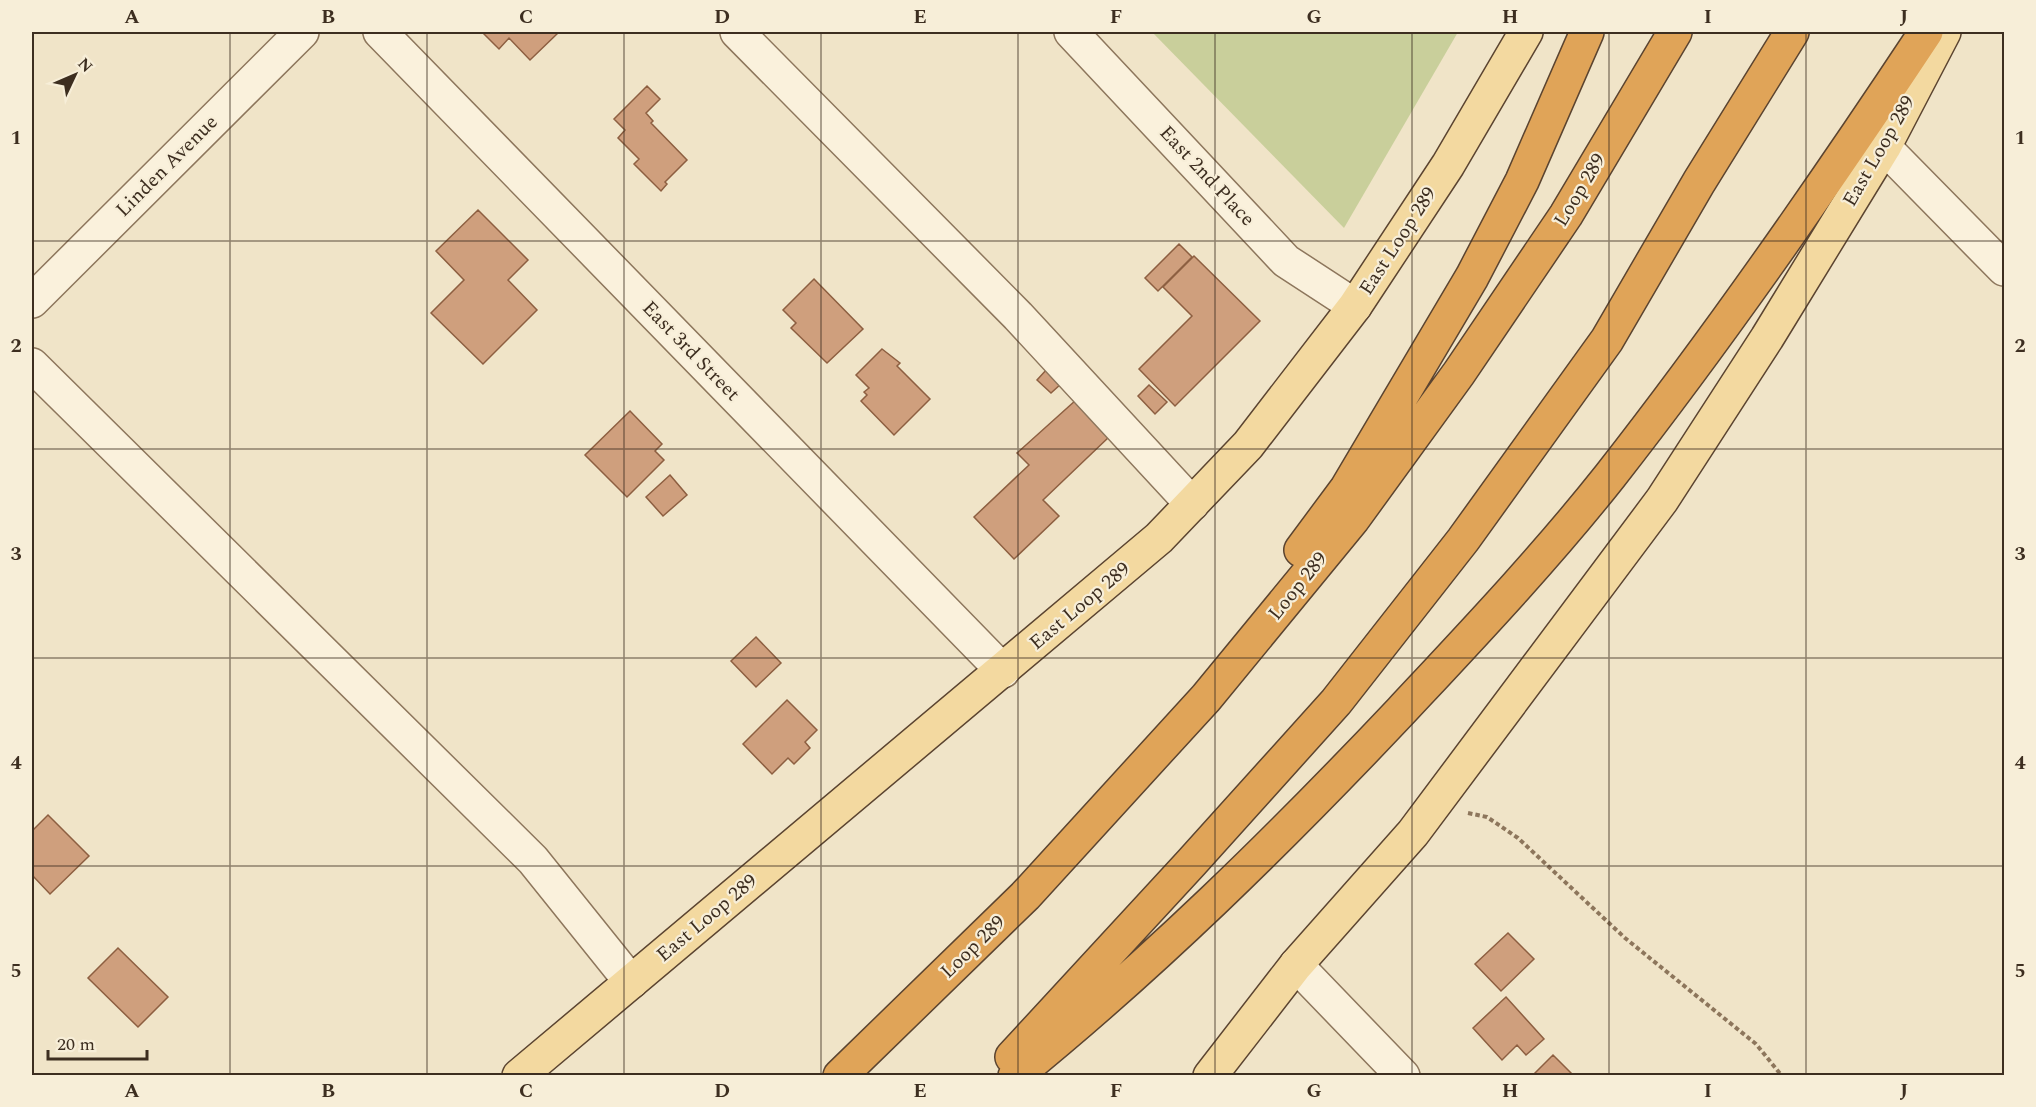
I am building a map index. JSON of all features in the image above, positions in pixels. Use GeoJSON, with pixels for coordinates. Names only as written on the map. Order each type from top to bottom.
{"type":"FeatureCollection","features":[{"type":"Feature","properties":{"kind":"highway"},"geometry":{"type":"LineString","coordinates":[[1025,896],[1191,696],[1347,488],[1472,278],[1522,181],[1587,32]]}},
{"type":"Feature","properties":{"kind":"highway","name":"Loop 289"},"geometry":{"type":"LineString","coordinates":[[840,1076],[1025,896],[1206,698],[1353,519],[1460,373],[1566,215],[1675,32]]}},
{"type":"Feature","properties":{"kind":"highway"},"geometry":{"type":"LineString","coordinates":[[994,1076],[1336,702],[1463,540],[1607,340],[1699,182],[1792,32]]}},
{"type":"Feature","properties":{"kind":"highway"},"geometry":{"type":"LineString","coordinates":[[1015,1076],[1093,1013],[1318,799],[1490,616],[1608,478],[1716,335],[1826,184],[1926,32]]}},
{"type":"Feature","properties":{"kind":"main road","name":"East Loop 289"},"geometry":{"type":"LineString","coordinates":[[519,1076],[1003,671],[1159,538],[1192,504],[1248,445],[1355,306],[1448,165],[1526,32]]}},
{"type":"Feature","properties":{"kind":"main road","name":"East Loop 289"},"geometry":{"type":"LineString","coordinates":[[1210,1076],[1296,965],[1413,833],[1662,500],[1767,338],[1884,147],[1944,32]]}},
{"type":"Feature","properties":{"kind":"street","name":"Linden Avenue"},"geometry":{"type":"LineString","coordinates":[[32,301],[302,32]]}},
{"type":"Feature","properties":{"kind":"street","name":"East 3rd Street"},"geometry":{"type":"LineString","coordinates":[[380,32],[1003,671]]}},
{"type":"Feature","properties":{"kind":"street"},"geometry":{"type":"LineString","coordinates":[[737,32],[1018,316],[1192,504]]}},
{"type":"Feature","properties":{"kind":"street","name":"East 2nd Place"},"geometry":{"type":"LineString","coordinates":[[1071,32],[1286,261],[1355,306]]}},
{"type":"Feature","properties":{"kind":"street"},"geometry":{"type":"LineString","coordinates":[[1884,147],[2004,269]]}},
{"type":"Feature","properties":{"kind":"street"},"geometry":{"type":"LineString","coordinates":[[32,365],[533,860],[631,982]]}},
{"type":"Feature","properties":{"kind":"street"},"geometry":{"type":"LineString","coordinates":[[1296,965],[1403,1076]]}},
{"type":"Feature","properties":{"kind":"path"},"geometry":{"type":"LineString","coordinates":[[1436,803],[1487,817],[1518,838],[1625,938],[1756,1044],[1782,1076]]}},
{"type":"Feature","properties":{"kind":"green space"},"geometry":{"type":"Polygon","coordinates":[[[1152,32],[1458,32],[1344,228],[1152,32]]]}},
{"type":"Feature","properties":{"kind":"building"},"geometry":{"type":"Polygon","coordinates":[[[482,32],[559,32],[530,60],[509,38],[499,49],[482,32]]]}},
{"type":"Feature","properties":{"kind":"building"},"geometry":{"type":"Polygon","coordinates":[[[647,86],[660,99],[646,113],[653,121],[651,123],[687,160],[665,182],[667,184],[661,191],[634,164],[639,159],[618,138],[625,130],[614,119],[647,86]]]}},
{"type":"Feature","properties":{"kind":"building"},"geometry":{"type":"Polygon","coordinates":[[[478,210],[528,260],[508,280],[537,310],[483,364],[431,313],[464,280],[436,251],[478,210]]]}},
{"type":"Feature","properties":{"kind":"building"},"geometry":{"type":"Polygon","coordinates":[[[1179,244],[1192,257],[1158,291],[1145,278],[1179,244]]]}},
{"type":"Feature","properties":{"kind":"building"},"geometry":{"type":"Polygon","coordinates":[[[1194,256],[1260,321],[1175,406],[1139,369],[1192,316],[1163,287],[1194,256]]]}},
{"type":"Feature","properties":{"kind":"building"},"geometry":{"type":"Polygon","coordinates":[[[814,279],[863,329],[827,363],[791,328],[796,323],[783,310],[814,279]]]}},
{"type":"Feature","properties":{"kind":"building"},"geometry":{"type":"Polygon","coordinates":[[[882,349],[900,363],[897,366],[930,399],[894,435],[861,401],[867,395],[864,392],[869,388],[856,375],[882,349]]]}},
{"type":"Feature","properties":{"kind":"building"},"geometry":{"type":"Polygon","coordinates":[[[1047,369],[1062,383],[1051,393],[1037,380],[1047,369]]]}},
{"type":"Feature","properties":{"kind":"building"},"geometry":{"type":"Polygon","coordinates":[[[1149,385],[1167,402],[1155,414],[1138,396],[1149,385]]]}},
{"type":"Feature","properties":{"kind":"building"},"geometry":{"type":"Polygon","coordinates":[[[1076,400],[1110,436],[1043,500],[1059,516],[1014,559],[974,517],[1029,465],[1017,453],[1076,400]]]}},
{"type":"Feature","properties":{"kind":"building"},"geometry":{"type":"Polygon","coordinates":[[[630,411],[662,444],[655,451],[664,460],[627,497],[585,455],[630,411]]]}},
{"type":"Feature","properties":{"kind":"building"},"geometry":{"type":"Polygon","coordinates":[[[670,475],[687,495],[663,516],[646,497],[670,475]]]}},
{"type":"Feature","properties":{"kind":"building"},"geometry":{"type":"Polygon","coordinates":[[[756,637],[781,663],[756,687],[731,661],[756,637]]]}},
{"type":"Feature","properties":{"kind":"building"},"geometry":{"type":"Polygon","coordinates":[[[787,700],[817,730],[805,742],[810,748],[794,764],[788,758],[772,774],[743,744],[787,700]]]}},
{"type":"Feature","properties":{"kind":"building"},"geometry":{"type":"Polygon","coordinates":[[[48,815],[89,856],[50,894],[32,875],[32,831],[48,815]]]}},
{"type":"Feature","properties":{"kind":"building"},"geometry":{"type":"Polygon","coordinates":[[[1508,933],[1534,959],[1501,991],[1475,964],[1508,933]]]}},
{"type":"Feature","properties":{"kind":"building"},"geometry":{"type":"Polygon","coordinates":[[[118,948],[168,997],[138,1027],[88,978],[118,948]]]}},
{"type":"Feature","properties":{"kind":"building"},"geometry":{"type":"Polygon","coordinates":[[[1506,997],[1544,1039],[1526,1055],[1517,1045],[1502,1060],[1473,1028],[1506,997]]]}},
{"type":"Feature","properties":{"kind":"building"},"geometry":{"type":"Polygon","coordinates":[[[1553,1055],[1574,1076],[1532,1076],[1553,1055]]]}}]}
